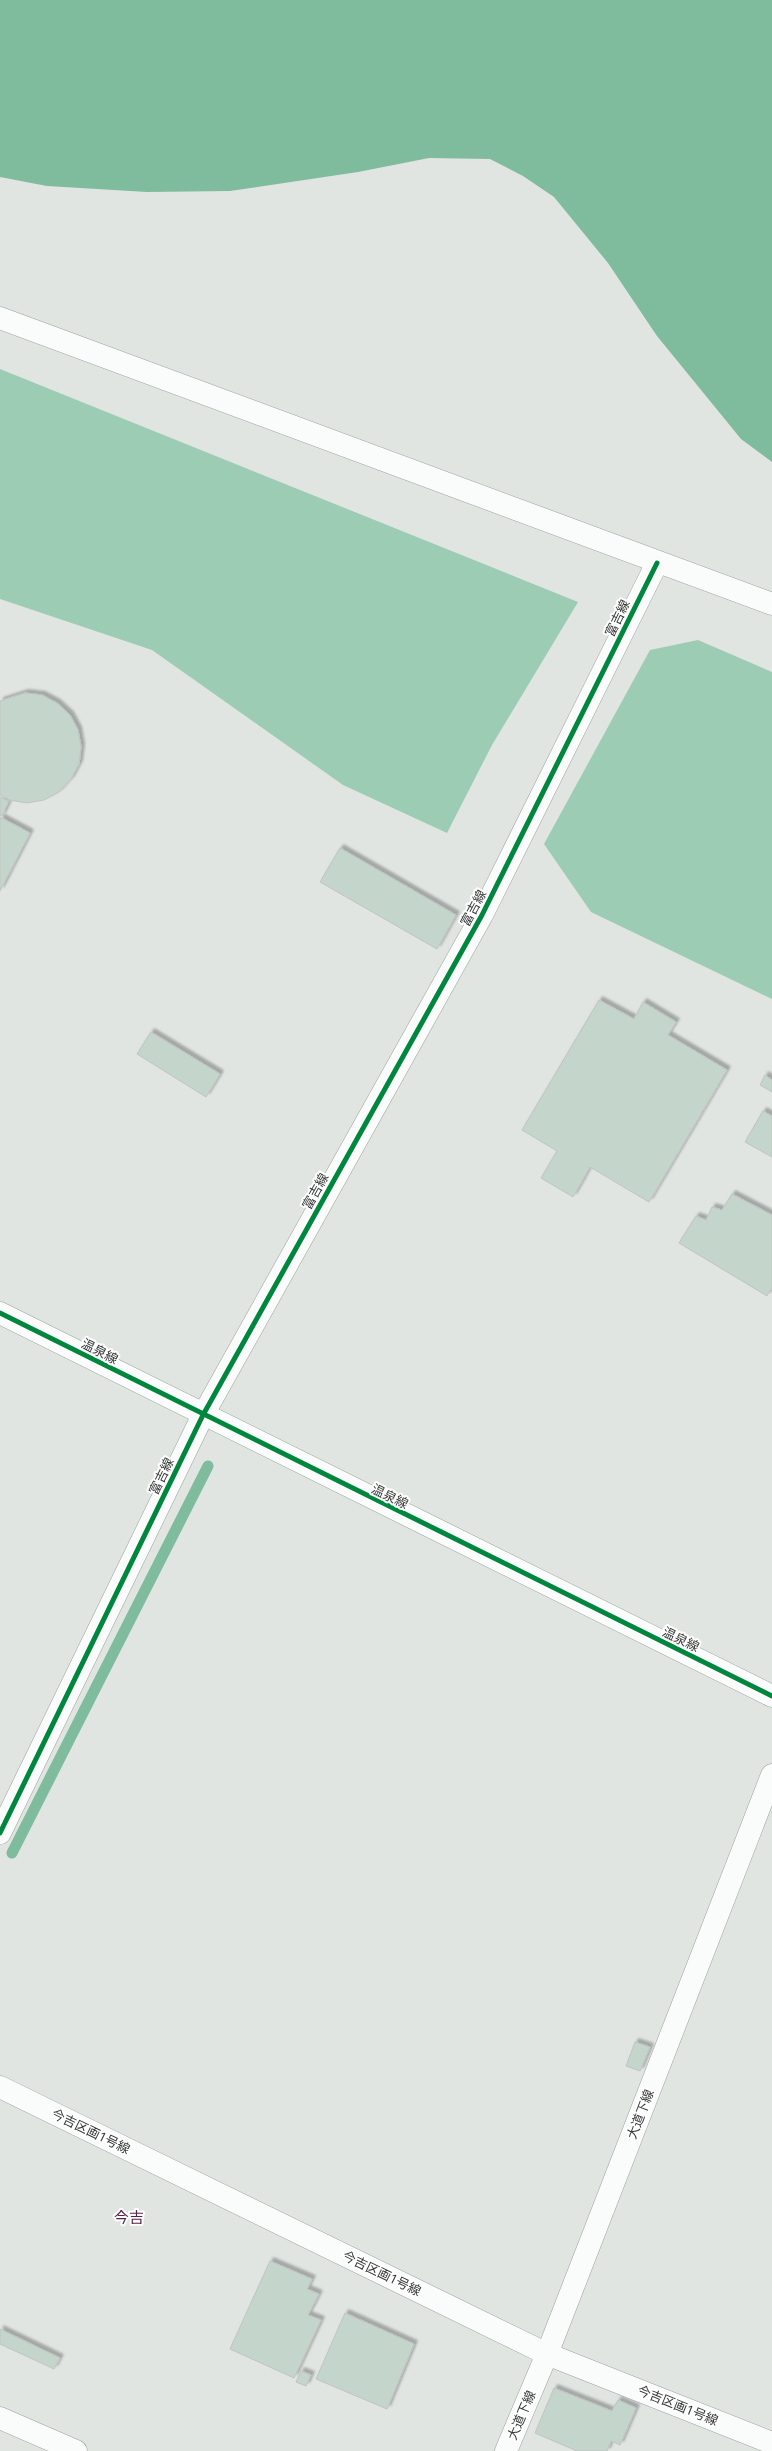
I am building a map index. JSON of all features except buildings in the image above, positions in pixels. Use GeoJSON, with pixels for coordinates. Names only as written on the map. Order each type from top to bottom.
{"type":"FeatureCollection","features":[{"type":"Feature","properties":{"kind":"street"},"geometry":{"type":"LineString","coordinates":[[0,318],[657,563],[772,604]]}},
{"type":"Feature","properties":{"kind":"street","name":"富吉線"},"geometry":{"type":"LineString","coordinates":[[0,1833],[203,1415],[482,915],[657,563]]}},
{"type":"Feature","properties":{"kind":"street","name":"温泉線"},"geometry":{"type":"LineString","coordinates":[[0,1313],[772,1696]]}},
{"type":"Feature","properties":{"kind":"street","name":"大道下線"},"geometry":{"type":"LineString","coordinates":[[506,2451],[547,2354],[772,1775]]}},
{"type":"Feature","properties":{"kind":"street","name":"今吉区画1号線"},"geometry":{"type":"LineString","coordinates":[[0,2087],[547,2354],[772,2443]]}},
{"type":"Feature","properties":{"kind":"street"},"geometry":{"type":"LineString","coordinates":[[0,2418],[76,2451]]}},
{"type":"Feature","properties":{"kind":"shaded area"},"geometry":{"type":"Polygon","coordinates":[[[0,0],[772,0],[772,462],[741,439],[657,336],[608,263],[554,197],[523,176],[490,159],[429,158],[358,172],[230,191],[147,192],[47,186],[0,177],[0,0]]]}},
{"type":"Feature","properties":{"kind":"shaded area"},"geometry":{"type":"Polygon","coordinates":[[[0,369],[578,602],[492,745],[447,833],[343,785],[152,650],[0,599],[0,369]]]}},
{"type":"Feature","properties":{"kind":"shaded area"},"geometry":{"type":"Polygon","coordinates":[[[698,640],[772,672],[772,999],[591,912],[544,844],[650,650],[698,640]]]}},
{"type":"Feature","properties":{"kind":"waterway"},"geometry":{"type":"LineString","coordinates":[[12,1853],[208,1466]]}},
{"type":"Feature","properties":{"kind":"cycle path"},"geometry":{"type":"LineString","coordinates":[[0,1833],[203,1415],[482,915],[657,563]]}},
{"type":"Feature","properties":{"kind":"cycle path"},"geometry":{"type":"LineString","coordinates":[[0,1313],[772,1696]]}},
{"type":"Feature","properties":{"kind":"district","name":"今吉"},"geometry":{"type":"Point","coordinates":[129,2217]}}]}
